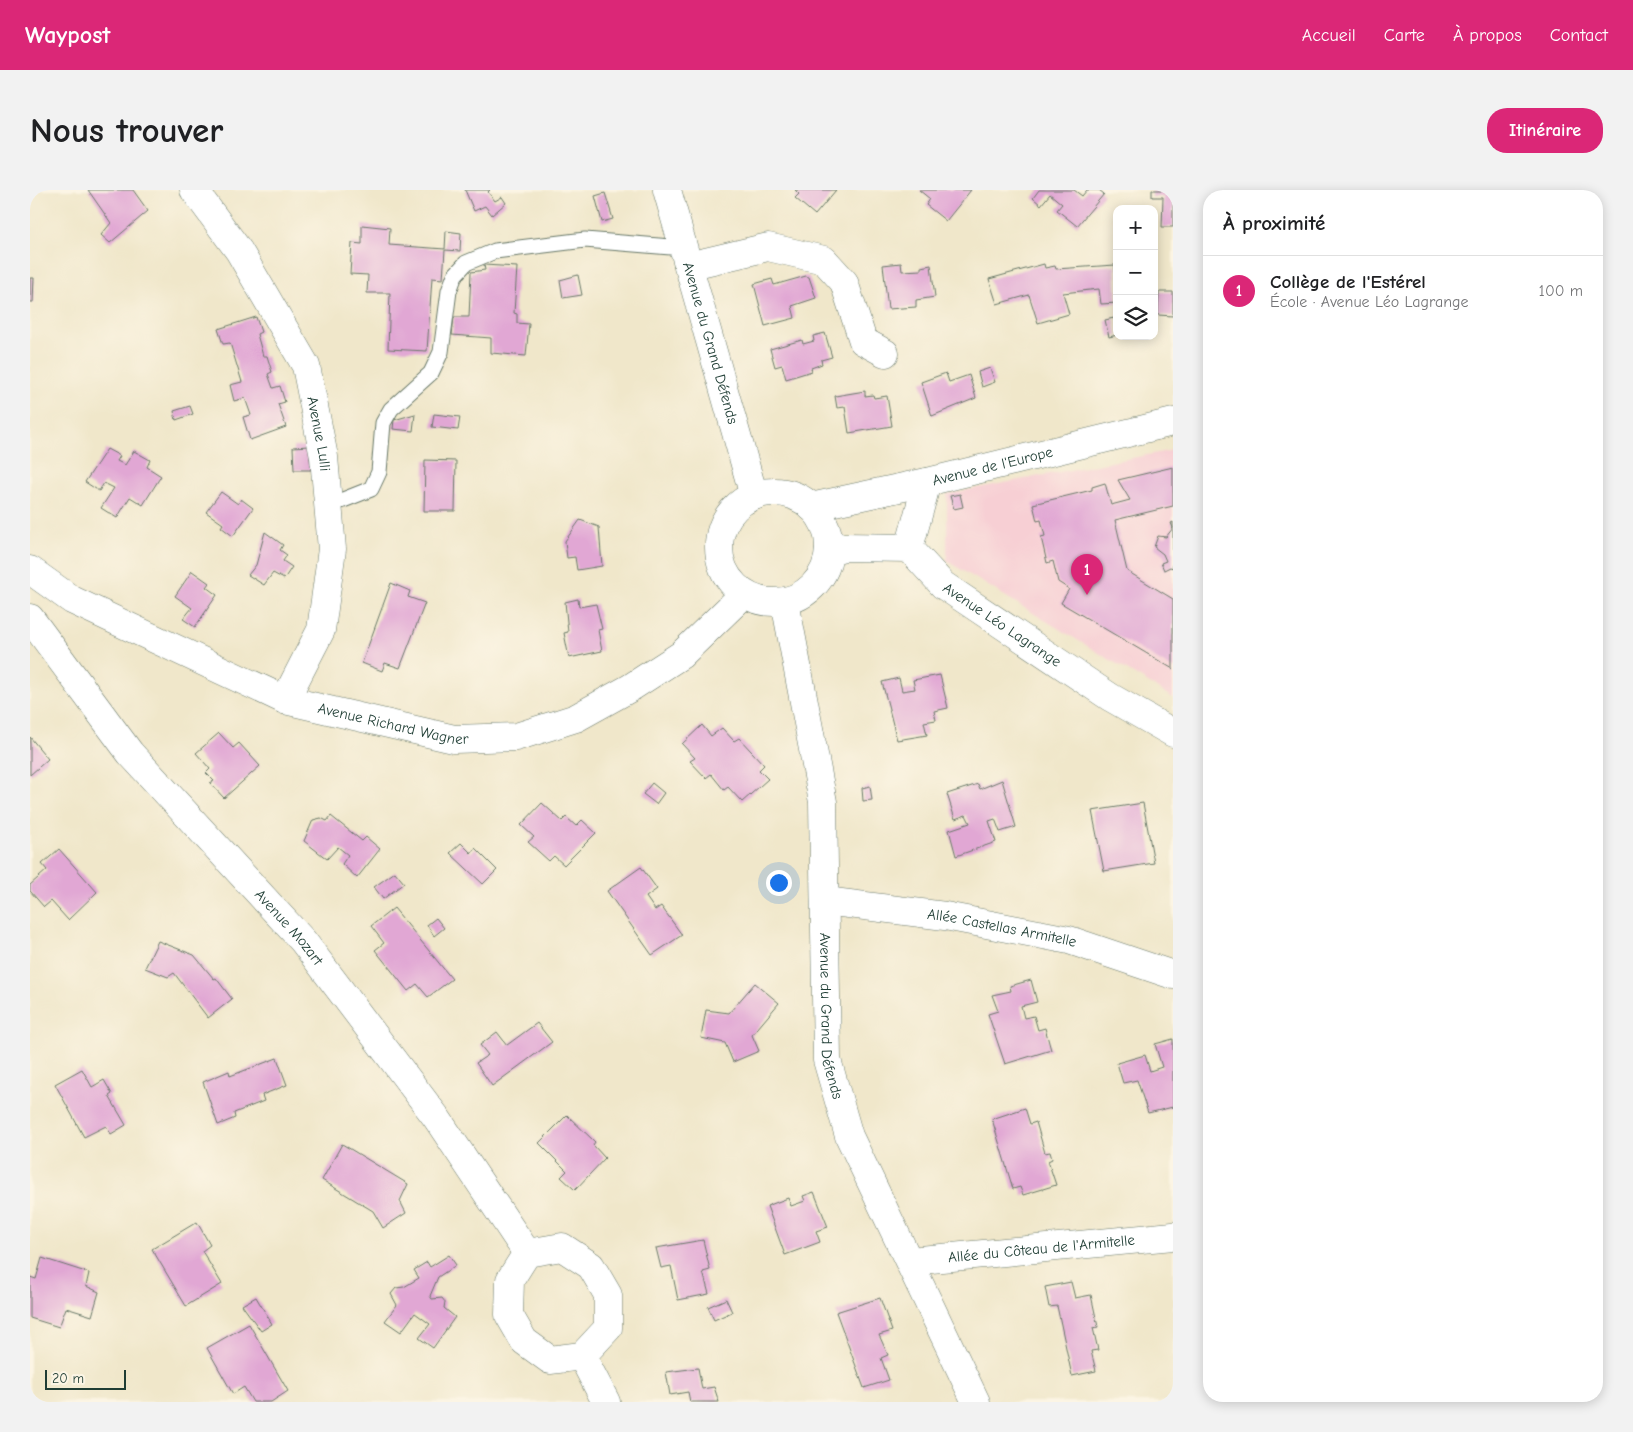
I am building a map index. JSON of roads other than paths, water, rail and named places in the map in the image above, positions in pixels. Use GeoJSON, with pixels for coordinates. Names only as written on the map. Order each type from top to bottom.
{"type":"FeatureCollection","features":[{"type":"Feature","properties":{"kind":"street","name":"Avenue Lulli"},"geometry":{"type":"LineString","coordinates":[[194,190],[240,250],[306,366],[324,457],[332,549],[321,630],[285,700]]}},
{"type":"Feature","properties":{"kind":"street","name":"Avenue du Grand Défends"},"geometry":{"type":"LineString","coordinates":[[667,190],[754,496]]}},
{"type":"Feature","properties":{"kind":"street"},"geometry":{"type":"LineString","coordinates":[[686,257],[768,247],[824,260],[844,282],[863,340],[885,353]]}},
{"type":"Feature","properties":{"kind":"street","name":"Avenue de l'Europe"},"geometry":{"type":"LineString","coordinates":[[811,507],[926,482],[1173,422]]}},
{"type":"Feature","properties":{"kind":"street"},"geometry":{"type":"LineString","coordinates":[[829,551],[844,547],[909,548],[926,482]]}},
{"type":"Feature","properties":{"kind":"street"},"geometry":{"type":"LineString","coordinates":[[778,492],[801,500],[811,507],[821,520],[827,535],[829,551],[825,568],[816,584],[802,595],[785,602],[757,600],[744,594],[732,584],[724,572],[719,557],[718,542],[722,527],[740,503],[754,496],[778,492]]}},
{"type":"Feature","properties":{"kind":"street","name":"Avenue Léo Lagrange"},"geometry":{"type":"LineString","coordinates":[[909,548],[943,586],[1110,697],[1173,733]]}},
{"type":"Feature","properties":{"kind":"street","name":"Avenue Richard Wagner"},"geometry":{"type":"LineString","coordinates":[[30,570],[72,600],[285,700],[454,739],[516,737],[576,718],[630,688],[681,655],[744,594]]}},
{"type":"Feature","properties":{"kind":"street","name":"Avenue du Grand Défends"},"geometry":{"type":"LineString","coordinates":[[785,602],[823,802],[827,1060],[849,1136],[976,1402]]}},
{"type":"Feature","properties":{"kind":"street","name":"Avenue Mozart"},"geometry":{"type":"LineString","coordinates":[[30,618],[130,753],[303,941],[436,1118],[527,1253]]}},
{"type":"Feature","properties":{"kind":"street","name":"Allée Castellas Armitelle"},"geometry":{"type":"LineString","coordinates":[[825,901],[945,916],[1069,940],[1173,975]]}},
{"type":"Feature","properties":{"kind":"street","name":"Allée du Côteau de l'Armitelle"},"geometry":{"type":"LineString","coordinates":[[910,1261],[1173,1236]]}},
{"type":"Feature","properties":{"kind":"street"},"geometry":{"type":"LineString","coordinates":[[562,1247],[591,1266],[608,1295],[608,1328],[582,1356],[550,1360],[524,1341],[509,1315],[510,1280],[527,1253],[562,1247]]}},
{"type":"Feature","properties":{"kind":"street"},"geometry":{"type":"LineString","coordinates":[[582,1356],[606,1402]]}},
{"type":"Feature","properties":{"kind":"lane"},"geometry":{"type":"LineString","coordinates":[[328,506],[371,489],[379,472],[383,423],[391,409],[432,373],[441,352],[449,291],[455,275],[466,262],[495,251],[585,240],[686,257]]}},
{"type":"Feature","properties":{"kind":"place","name":"Collège de l'Estérel"},"geometry":{"type":"Point","coordinates":[1087,595]}}]}
